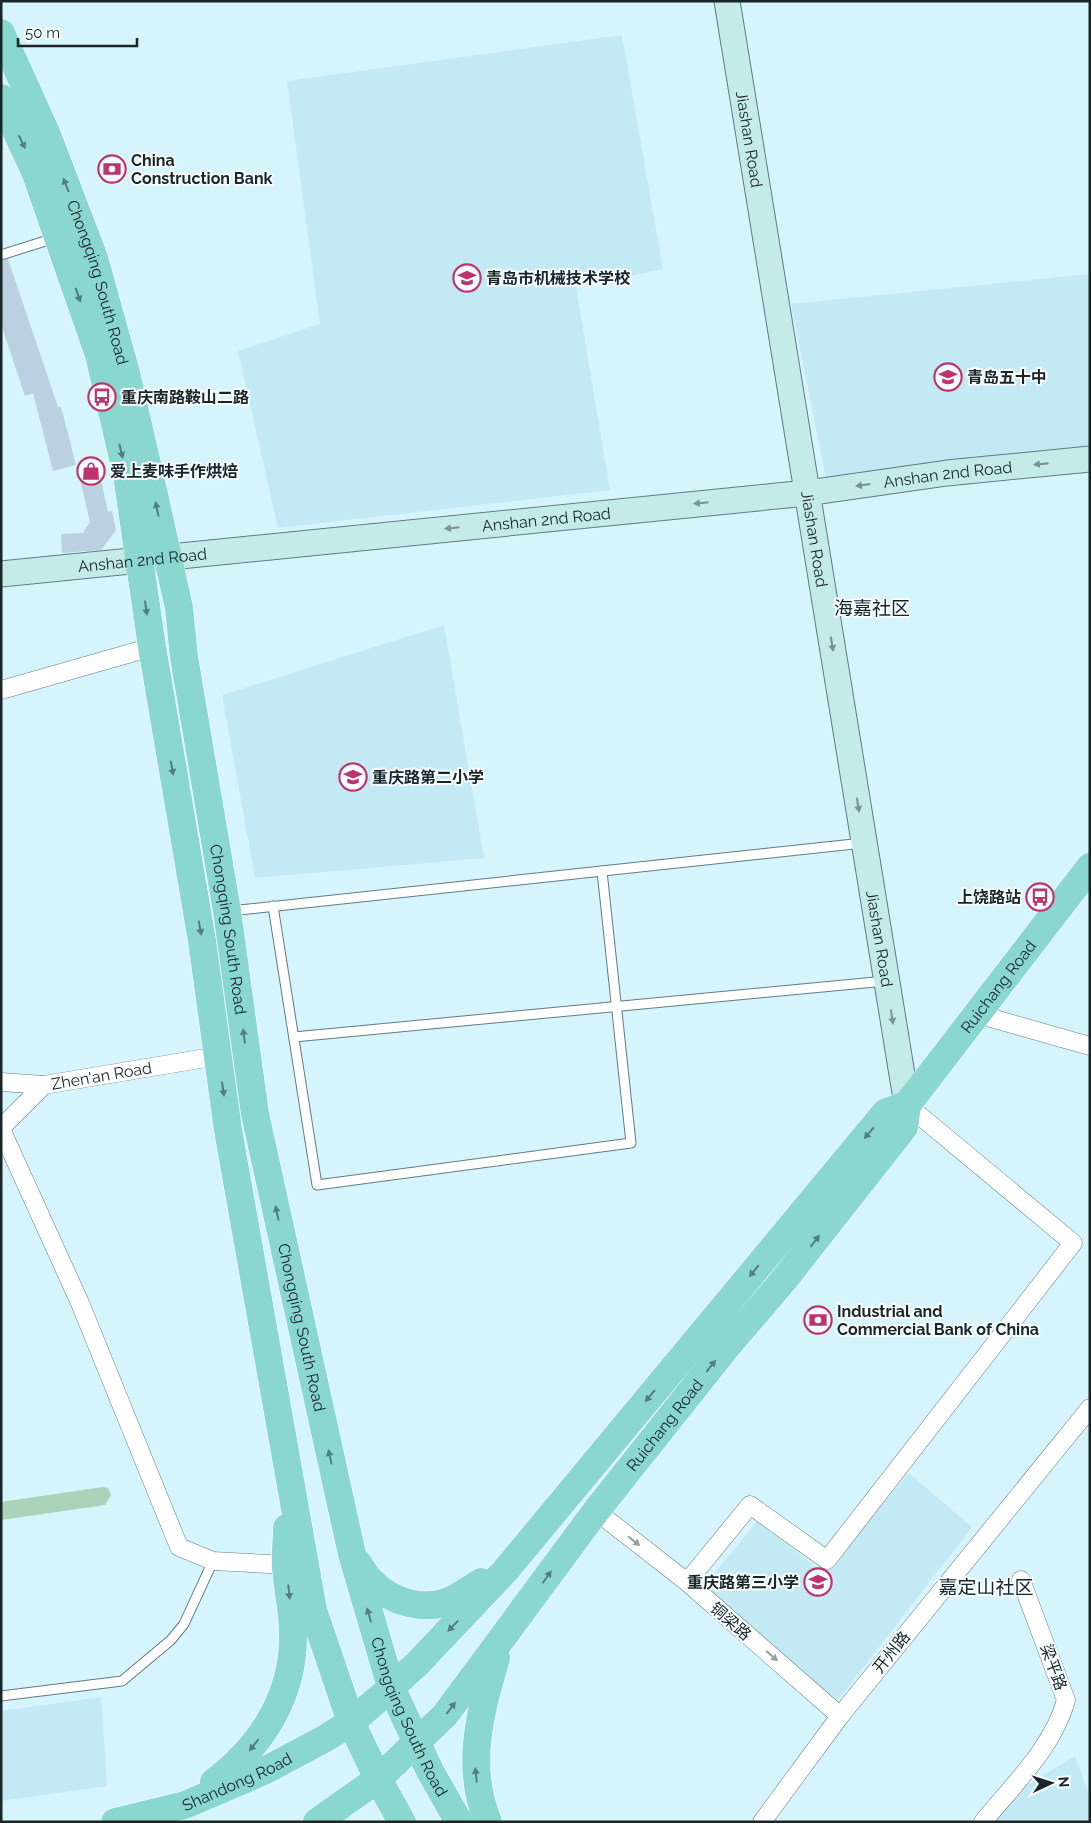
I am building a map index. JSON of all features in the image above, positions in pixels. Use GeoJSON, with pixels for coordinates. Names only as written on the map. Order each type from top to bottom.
{"type":"FeatureCollection","features":[{"type":"Feature","properties":{"kind":"main road","name":"Chongqing South Road"},"geometry":{"type":"LineString","coordinates":[[1,33],[47,135],[94,258],[126,373],[179,608],[184,657],[227,911],[255,1114],[352,1554],[391,1687],[416,1742],[459,1822]]}},
{"type":"Feature","properties":{"kind":"main road","name":"Chongqing South Road"},"geometry":{"type":"LineString","coordinates":[[1,98],[36,174],[98,355],[127,475],[152,647],[202,941],[228,1130],[313,1610],[351,1722],[378,1779],[402,1822]]}},
{"type":"Feature","properties":{"kind":"main road","name":"Ruichang Road"},"geometry":{"type":"LineString","coordinates":[[416,1742],[445,1715],[501,1642],[596,1511],[724,1350],[783,1281],[904,1127],[907,1105],[1090,867]]}},
{"type":"Feature","properties":{"kind":"main road","name":"Ruichang Road"},"geometry":{"type":"LineString","coordinates":[[391,1687],[505,1570],[886,1112],[907,1105]]}},
{"type":"Feature","properties":{"kind":"main road"},"geometry":{"type":"LineString","coordinates":[[185,1805],[241,1761],[274,1716],[284,1694],[292,1660],[293,1633],[286,1565],[289,1474]]}},
{"type":"Feature","properties":{"kind":"main road"},"geometry":{"type":"LineString","coordinates":[[352,1554],[372,1582],[389,1595],[404,1602],[424,1605],[451,1600],[505,1570]]}},
{"type":"Feature","properties":{"kind":"main road"},"geometry":{"type":"LineString","coordinates":[[488,1822],[478,1788],[475,1754],[482,1707],[501,1642]]}},
{"type":"Feature","properties":{"kind":"main road","name":"Shandong Road"},"geometry":{"type":"LineString","coordinates":[[115,1822],[185,1805],[264,1771],[320,1742],[351,1722],[391,1687]]}},
{"type":"Feature","properties":{"kind":"main road"},"geometry":{"type":"LineString","coordinates":[[317,1822],[378,1779],[416,1742]]}},
{"type":"Feature","properties":{"kind":"street","name":"Jiashan Road"},"geometry":{"type":"LineString","coordinates":[[727,1],[907,1105]]}},
{"type":"Feature","properties":{"kind":"street","name":"Anshan 2nd Road"},"geometry":{"type":"LineString","coordinates":[[1,574],[807,493],[947,473],[1090,459]]}},
{"type":"Feature","properties":{"kind":"street"},"geometry":{"type":"LineString","coordinates":[[1,690],[152,647]]}},
{"type":"Feature","properties":{"kind":"street"},"geometry":{"type":"LineString","coordinates":[[977,1014],[1090,1046]]}},
{"type":"Feature","properties":{"kind":"street","name":"Zhen'an Road"},"geometry":{"type":"LineString","coordinates":[[1,1128],[44,1085],[218,1056]]}},
{"type":"Feature","properties":{"kind":"street"},"geometry":{"type":"LineString","coordinates":[[1,1082],[44,1085]]}},
{"type":"Feature","properties":{"kind":"street"},"geometry":{"type":"LineString","coordinates":[[687,1582],[750,1505],[827,1560],[1073,1243],[907,1105]]}},
{"type":"Feature","properties":{"kind":"street"},"geometry":{"type":"LineString","coordinates":[[1,1128],[80,1303],[179,1546],[213,1561],[286,1565]]}},
{"type":"Feature","properties":{"kind":"street","name":"开州路"},"geometry":{"type":"LineString","coordinates":[[762,1822],[840,1716],[1090,1408]]}},
{"type":"Feature","properties":{"kind":"street","name":"铜梁路"},"geometry":{"type":"LineString","coordinates":[[596,1511],[687,1582],[840,1716]]}},
{"type":"Feature","properties":{"kind":"street","name":"梁平路"},"geometry":{"type":"LineString","coordinates":[[983,1822],[1044,1746],[1061,1718],[1066,1700],[1021,1580]]}},
{"type":"Feature","properties":{"kind":"lane"},"geometry":{"type":"LineString","coordinates":[[1,255],[58,237]]}},
{"type":"Feature","properties":{"kind":"lane"},"geometry":{"type":"LineString","coordinates":[[227,911],[865,843]]}},
{"type":"Feature","properties":{"kind":"lane"},"geometry":{"type":"LineString","coordinates":[[273,906],[316,1185],[631,1143],[602,871]]}},
{"type":"Feature","properties":{"kind":"lane"},"geometry":{"type":"LineString","coordinates":[[294,1037],[887,981]]}},
{"type":"Feature","properties":{"kind":"lane"},"geometry":{"type":"LineString","coordinates":[[1,1696],[122,1681],[171,1640],[184,1624],[213,1561]]}},
{"type":"Feature","properties":{"kind":"shaded area","name":"青岛市机械技术学校"},"geometry":{"type":"Polygon","coordinates":[[[622,35],[663,269],[576,287],[610,490],[278,528],[238,351],[320,324],[287,81],[622,35]]]}},
{"type":"Feature","properties":{"kind":"shaded area","name":"青岛五十中"},"geometry":{"type":"Polygon","coordinates":[[[1090,274],[1090,450],[826,479],[791,304],[1090,274]]]}},
{"type":"Feature","properties":{"kind":"shaded area","name":"重庆路第二小学"},"geometry":{"type":"Polygon","coordinates":[[[444,625],[484,858],[255,878],[222,695],[444,625]]]}},
{"type":"Feature","properties":{"kind":"shaded area","name":"重庆路第三小学"},"geometry":{"type":"Polygon","coordinates":[[[909,1473],[972,1527],[838,1700],[701,1590],[758,1520],[824,1574],[909,1473]]]}},
{"type":"Feature","properties":{"kind":"shaded area"},"geometry":{"type":"Polygon","coordinates":[[[101,1697],[107,1786],[1,1801],[1,1711],[101,1697]]]}},
{"type":"Feature","properties":{"kind":"shaded area"},"geometry":{"type":"Polygon","coordinates":[[[1075,1756],[1090,1798],[1090,1822],[994,1822],[1015,1792],[1075,1756]]]}},
{"type":"Feature","properties":{"kind":"green space"},"geometry":{"type":"Polygon","coordinates":[[[103,1487],[108,1488],[111,1495],[105,1505],[1,1520],[1,1502],[103,1487]]]}},
{"type":"Feature","properties":{"kind":"building"},"geometry":{"type":"Polygon","coordinates":[[[8,259],[58,407],[61,407],[76,465],[53,471],[33,393],[25,396],[1,324],[1,261],[8,259]]]}},
{"type":"Feature","properties":{"kind":"building"},"geometry":{"type":"Polygon","coordinates":[[[98,465],[108,512],[112,511],[116,530],[101,550],[62,553],[61,534],[83,533],[90,522],[78,470],[98,465]]]}},
{"type":"Feature","properties":{"kind":"place","name":"China Construction Bank"},"geometry":{"type":"Point","coordinates":[112,169]}},
{"type":"Feature","properties":{"kind":"place","name":"青岛市机械技术学校"},"geometry":{"type":"Point","coordinates":[467,278]}},
{"type":"Feature","properties":{"kind":"place","name":"青岛五十中"},"geometry":{"type":"Point","coordinates":[948,377]}},
{"type":"Feature","properties":{"kind":"place","name":"重庆南路鞍山二路"},"geometry":{"type":"Point","coordinates":[102,397]}},
{"type":"Feature","properties":{"kind":"place","name":"爱上麦味手作烘焙"},"geometry":{"type":"Point","coordinates":[91,471]}},
{"type":"Feature","properties":{"kind":"place","name":"重庆路第二小学"},"geometry":{"type":"Point","coordinates":[353,777]}},
{"type":"Feature","properties":{"kind":"place","name":"上饶路站"},"geometry":{"type":"Point","coordinates":[1040,897]}},
{"type":"Feature","properties":{"kind":"place","name":"Industrial and Commercial Bank of China"},"geometry":{"type":"Point","coordinates":[818,1320]}},
{"type":"Feature","properties":{"kind":"place","name":"重庆路第三小学"},"geometry":{"type":"Point","coordinates":[818,1582]}},
{"type":"Feature","properties":{"kind":"district","name":"海嘉社区"},"geometry":{"type":"Point","coordinates":[872,608]}},
{"type":"Feature","properties":{"kind":"district","name":"嘉定山社区"},"geometry":{"type":"Point","coordinates":[986,1587]}}]}
